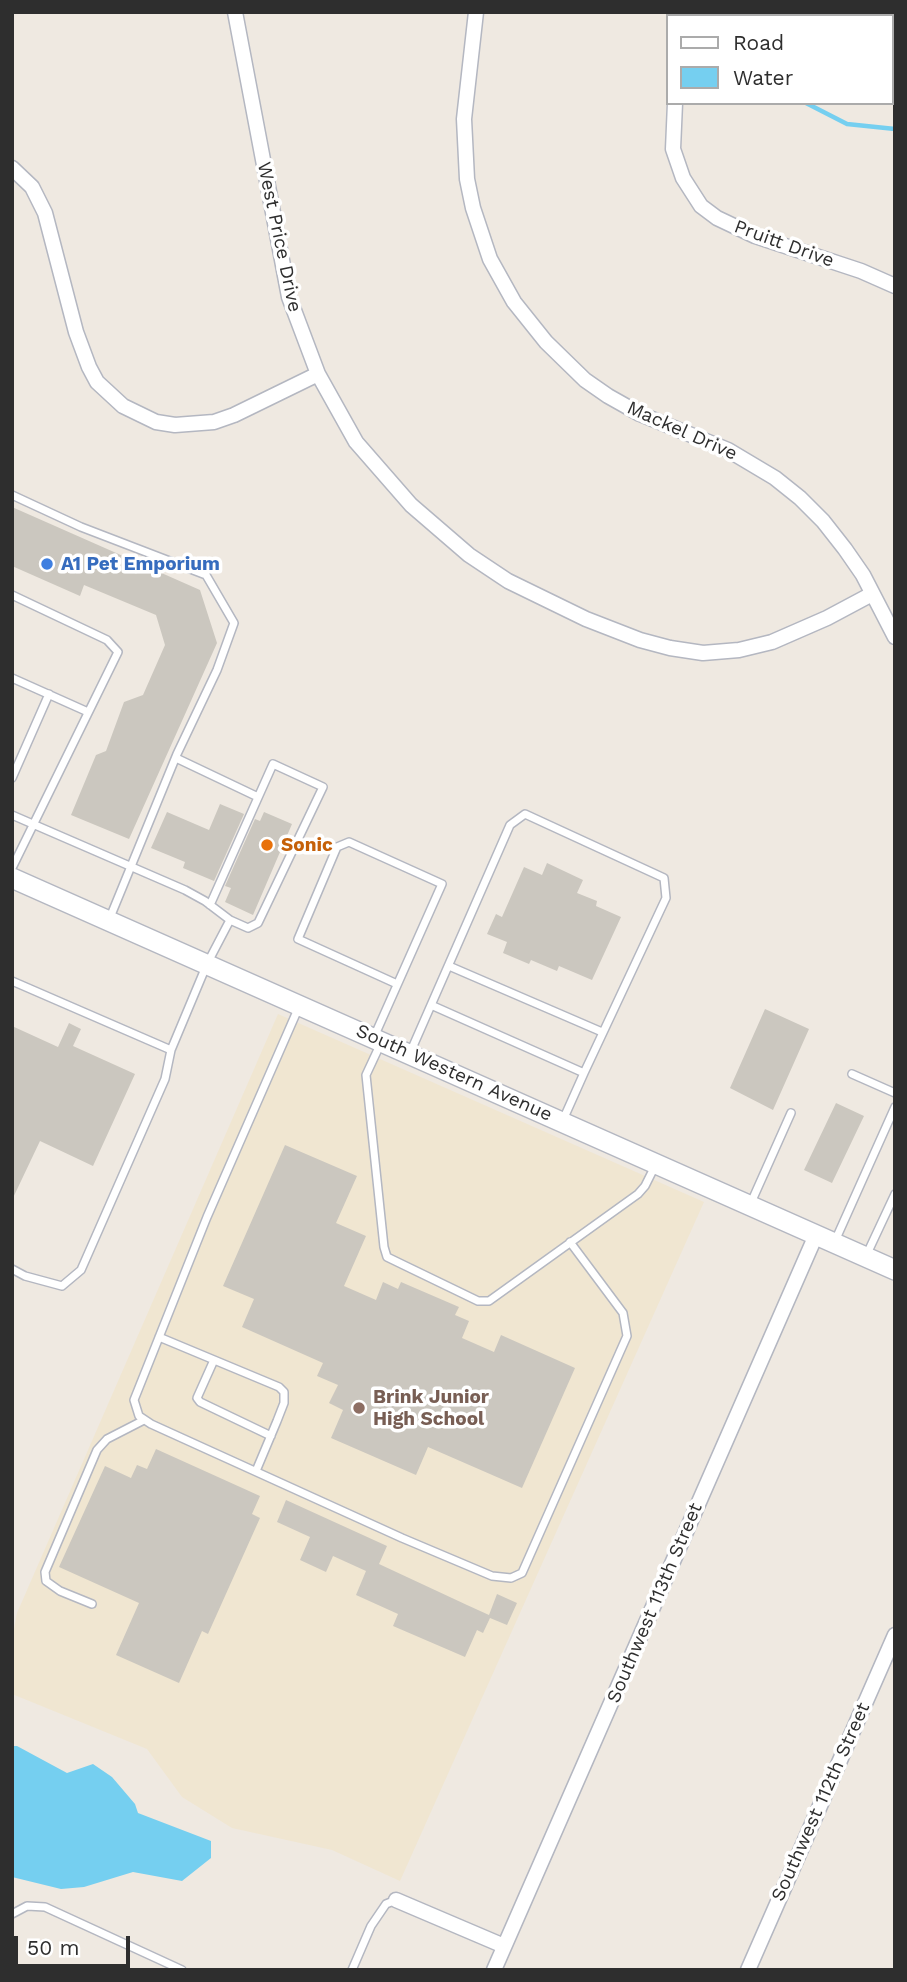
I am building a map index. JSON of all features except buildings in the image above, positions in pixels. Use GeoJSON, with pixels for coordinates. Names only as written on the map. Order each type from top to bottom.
{"type":"FeatureCollection","features":[{"type":"Feature","properties":{"kind":"main road","name":"South Western Avenue"},"geometry":{"type":"LineString","coordinates":[[12,877],[895,1270]]}},
{"type":"Feature","properties":{"kind":"street","name":"West Price Drive"},"geometry":{"type":"LineString","coordinates":[[235,12],[289,297],[318,373],[356,442],[411,505],[469,555],[508,581],[586,620],[670,648],[703,653],[739,650],[772,642],[827,618],[872,594]]}},
{"type":"Feature","properties":{"kind":"street","name":"Mackel Drive"},"geometry":{"type":"LineString","coordinates":[[476,12],[464,119],[467,179],[489,259],[514,302],[546,342],[585,380],[608,396],[640,414],[728,450],[775,478],[800,498],[823,521],[863,575],[895,637]]}},
{"type":"Feature","properties":{"kind":"street","name":"Pruitt Drive"},"geometry":{"type":"LineString","coordinates":[[675,105],[673,149],[683,178],[701,205],[717,218],[755,236],[860,271],[895,286]]}},
{"type":"Feature","properties":{"kind":"street"},"geometry":{"type":"LineString","coordinates":[[12,168],[32,187],[45,213],[76,332],[89,367],[97,382],[123,406],[156,422],[175,425],[214,422],[234,415],[318,373]]}},
{"type":"Feature","properties":{"kind":"street","name":"Southwest 113th Street"},"geometry":{"type":"LineString","coordinates":[[494,1970],[816,1235]]}},
{"type":"Feature","properties":{"kind":"street","name":"Southwest 112th Street"},"geometry":{"type":"LineString","coordinates":[[748,1970],[895,1635]]}},
{"type":"Feature","properties":{"kind":"street"},"geometry":{"type":"LineString","coordinates":[[396,1900],[504,1946]]}},
{"type":"Feature","properties":{"kind":"lane"},"geometry":{"type":"LineString","coordinates":[[12,495],[81,527],[206,575],[234,623],[217,670],[176,758],[109,920]]}},
{"type":"Feature","properties":{"kind":"lane"},"geometry":{"type":"LineString","coordinates":[[12,596],[107,640],[118,652],[12,869]]}},
{"type":"Feature","properties":{"kind":"lane"},"geometry":{"type":"LineString","coordinates":[[12,678],[88,712]]}},
{"type":"Feature","properties":{"kind":"lane"},"geometry":{"type":"LineString","coordinates":[[12,778],[48,694]]}},
{"type":"Feature","properties":{"kind":"lane"},"geometry":{"type":"LineString","coordinates":[[176,758],[258,797]]}},
{"type":"Feature","properties":{"kind":"lane"},"geometry":{"type":"LineString","coordinates":[[12,815],[185,890],[230,920],[248,928],[258,923],[323,787],[273,764],[211,905]]}},
{"type":"Feature","properties":{"kind":"lane"},"geometry":{"type":"LineString","coordinates":[[410,1053],[510,825],[525,814],[664,878],[666,898],[562,1122]]}},
{"type":"Feature","properties":{"kind":"lane"},"geometry":{"type":"LineString","coordinates":[[397,984],[298,939],[337,847],[349,842],[442,884],[397,984],[366,1075],[387,1257],[478,1301],[489,1301],[638,1194],[656,1164]]}},
{"type":"Feature","properties":{"kind":"lane"},"geometry":{"type":"LineString","coordinates":[[12,1269],[62,1286],[81,1270],[165,1079],[171,1050],[207,964],[230,920]]}},
{"type":"Feature","properties":{"kind":"lane"},"geometry":{"type":"LineString","coordinates":[[449,966],[602,1032]]}},
{"type":"Feature","properties":{"kind":"lane"},"geometry":{"type":"LineString","coordinates":[[12,981],[171,1050]]}},
{"type":"Feature","properties":{"kind":"lane"},"geometry":{"type":"LineString","coordinates":[[300,1005],[207,1217],[134,1400],[139,1416],[402,1538],[492,1576],[511,1578],[522,1573],[627,1336],[623,1312],[570,1242]]}},
{"type":"Feature","properties":{"kind":"lane"},"geometry":{"type":"LineString","coordinates":[[431,1005],[584,1073]]}},
{"type":"Feature","properties":{"kind":"lane"},"geometry":{"type":"LineString","coordinates":[[852,1074],[895,1093]]}},
{"type":"Feature","properties":{"kind":"lane"},"geometry":{"type":"LineString","coordinates":[[834,1243],[895,1107]]}},
{"type":"Feature","properties":{"kind":"lane"},"geometry":{"type":"LineString","coordinates":[[750,1205],[791,1113]]}},
{"type":"Feature","properties":{"kind":"lane"},"geometry":{"type":"LineString","coordinates":[[866,1257],[895,1194]]}},
{"type":"Feature","properties":{"kind":"lane"},"geometry":{"type":"LineString","coordinates":[[159,1337],[279,1387],[284,1392],[284,1403],[256,1471]]}},
{"type":"Feature","properties":{"kind":"lane"},"geometry":{"type":"LineString","coordinates":[[214,1360],[197,1398],[200,1402],[271,1436]]}},
{"type":"Feature","properties":{"kind":"lane"},"geometry":{"type":"LineString","coordinates":[[92,1604],[60,1591],[46,1581],[45,1572],[97,1450],[107,1439],[144,1420]]}},
{"type":"Feature","properties":{"kind":"lane"},"geometry":{"type":"LineString","coordinates":[[352,1970],[371,1926],[386,1904],[396,1900]]}},
{"type":"Feature","properties":{"kind":"lane"},"geometry":{"type":"LineString","coordinates":[[12,1914],[27,1906],[45,1907],[182,1970]]}},
{"type":"Feature","properties":{"kind":"shaded area","name":"Brink Junior High School"},"geometry":{"type":"Polygon","coordinates":[[[278,1014],[704,1202],[400,1881],[332,1850],[232,1828],[182,1797],[147,1749],[12,1694],[12,1640],[17,1613],[278,1014]]]}},
{"type":"Feature","properties":{"kind":"water"},"geometry":{"type":"Polygon","coordinates":[[[12,1746],[17,1746],[67,1773],[93,1764],[112,1777],[135,1804],[138,1813],[211,1841],[211,1858],[182,1881],[133,1872],[84,1887],[61,1889],[12,1877],[12,1746]]]}},
{"type":"Feature","properties":{"kind":"waterway"},"geometry":{"type":"LineString","coordinates":[[810,105],[847,124],[895,129]]}},
{"type":"Feature","properties":{"kind":"place","name":"A1 Pet Emporium"},"geometry":{"type":"Point","coordinates":[47,564]}},
{"type":"Feature","properties":{"kind":"place","name":"Sonic"},"geometry":{"type":"Point","coordinates":[267,845]}},
{"type":"Feature","properties":{"kind":"place","name":"Brink Junior High School"},"geometry":{"type":"Point","coordinates":[359,1408]}}]}
